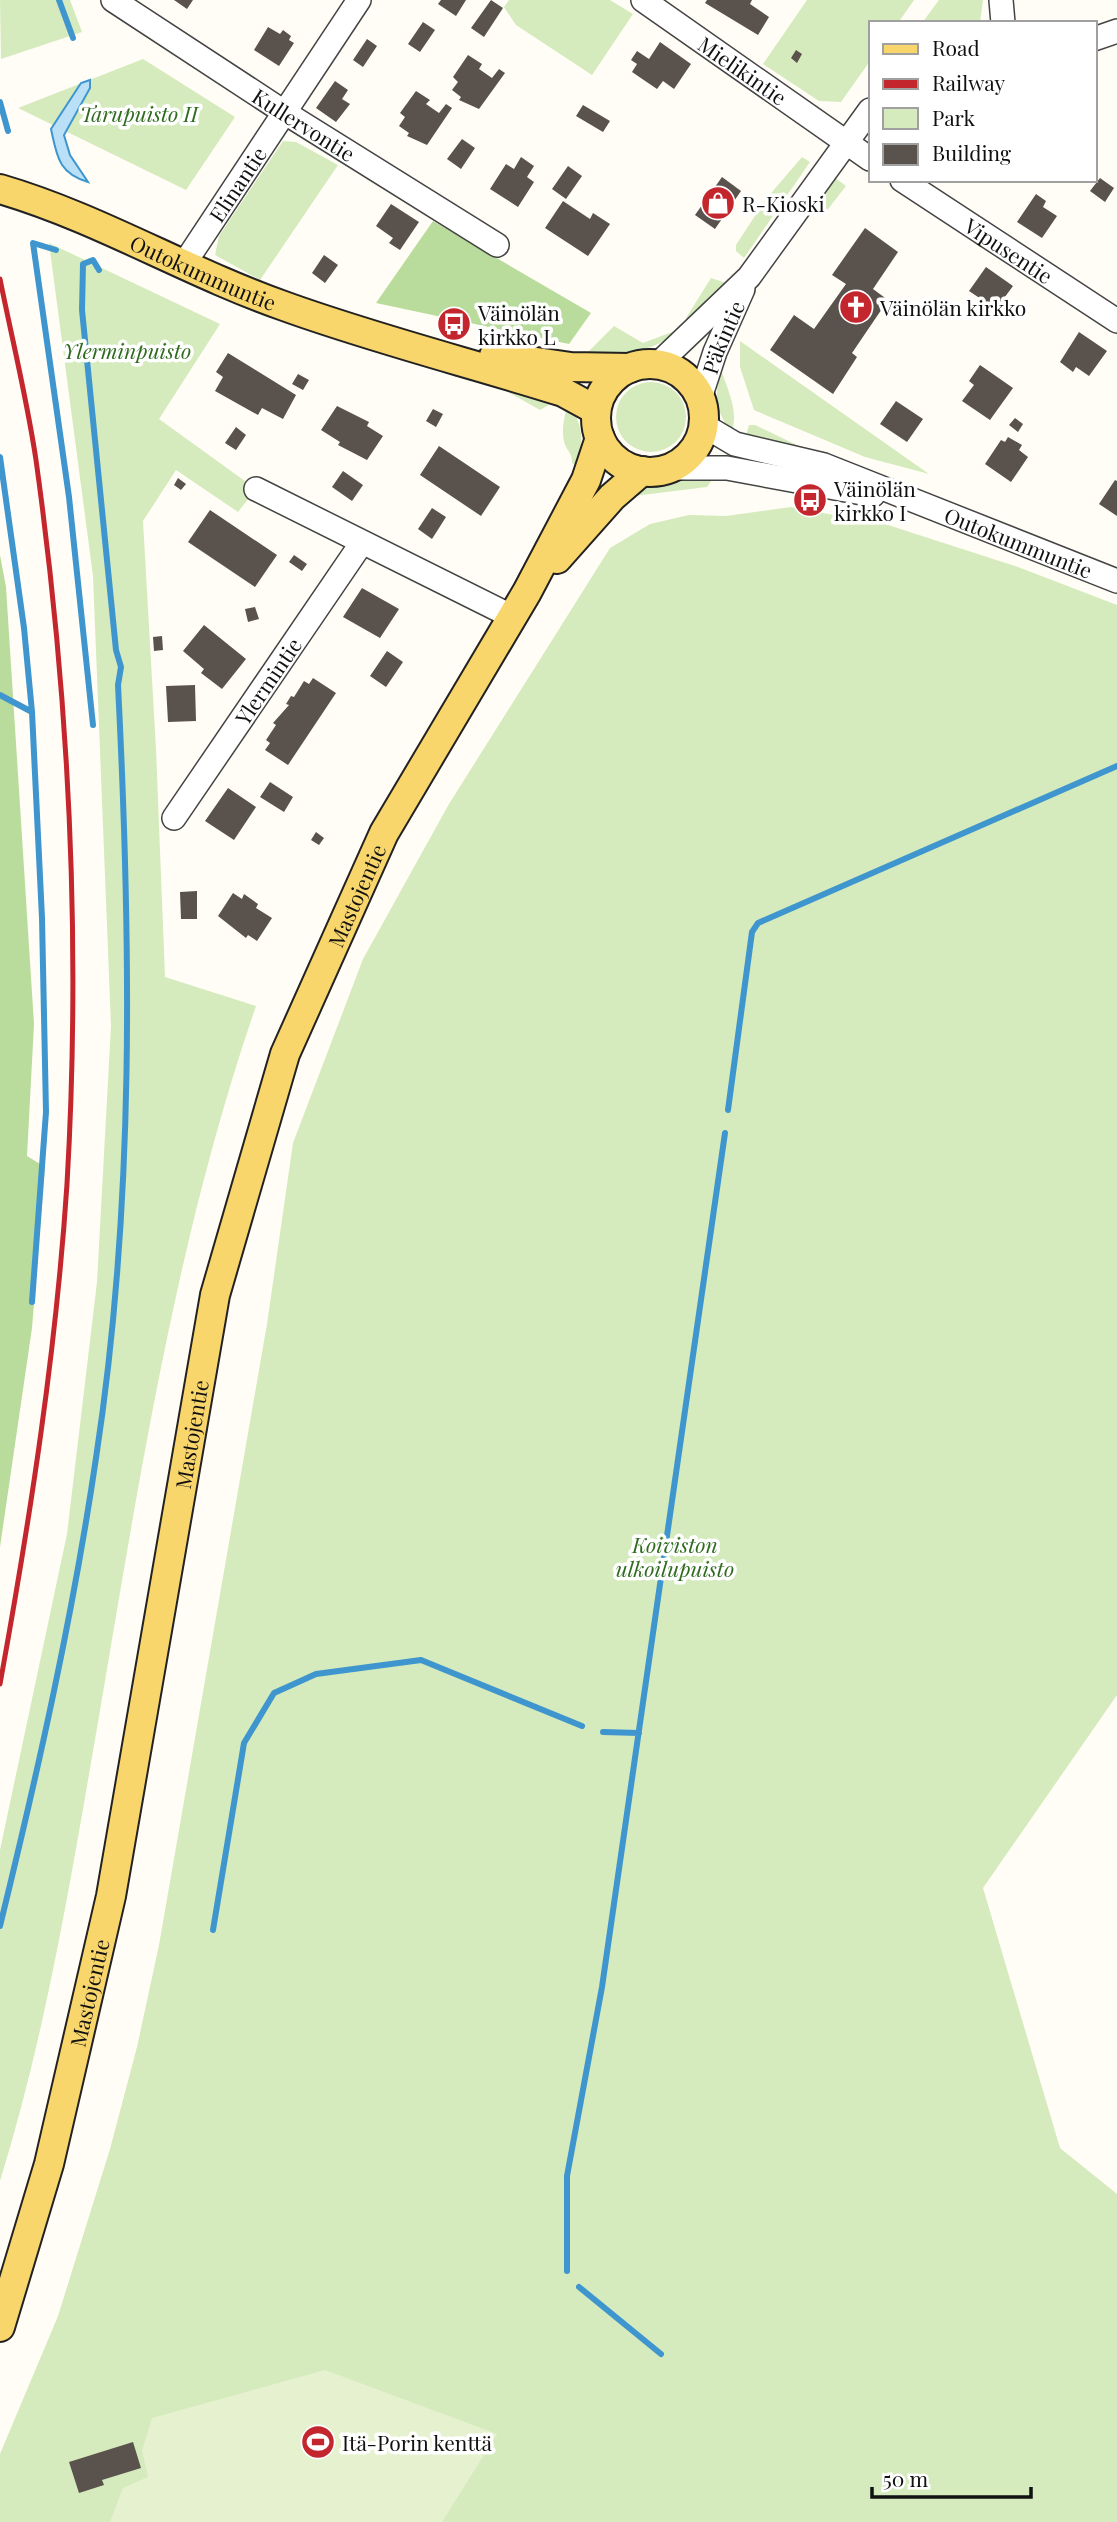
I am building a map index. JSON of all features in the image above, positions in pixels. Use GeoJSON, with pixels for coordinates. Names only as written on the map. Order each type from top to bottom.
{"type":"FeatureCollection","features":[{"type":"Feature","properties":{"kind":"main road","name":"Outokummuntie"},"geometry":{"type":"LineString","coordinates":[[0,188],[55,205],[283,306],[563,392],[598,424]]}},
{"type":"Feature","properties":{"kind":"main road","name":"Outokummuntie"},"geometry":{"type":"LineString","coordinates":[[411,345],[571,367],[630,368]]}},
{"type":"Feature","properties":{"kind":"main road"},"geometry":{"type":"LineString","coordinates":[[657,365],[683,375],[702,412],[692,451],[670,468],[642,471],[616,460],[598,424],[607,385],[630,368],[657,365]]}},
{"type":"Feature","properties":{"kind":"main road","name":"Mastojentie"},"geometry":{"type":"LineString","coordinates":[[0,2327],[49,2164],[111,1896],[215,1295],[285,1054],[384,833],[527,592],[586,480],[598,424]]}},
{"type":"Feature","properties":{"kind":"main road","name":"Mastojentie"},"geometry":{"type":"LineString","coordinates":[[527,592],[611,497],[642,471]]}},
{"type":"Feature","properties":{"kind":"street","name":"Kullervontie"},"geometry":{"type":"LineString","coordinates":[[113,0],[284,112],[497,245]]}},
{"type":"Feature","properties":{"kind":"street","name":"Elinantie"},"geometry":{"type":"LineString","coordinates":[[184,264],[359,0]]}},
{"type":"Feature","properties":{"kind":"street","name":"Mielikintie"},"geometry":{"type":"LineString","coordinates":[[643,0],[841,146]]}},
{"type":"Feature","properties":{"kind":"street"},"geometry":{"type":"LineString","coordinates":[[1001,0],[1003,21]]}},
{"type":"Feature","properties":{"kind":"street"},"geometry":{"type":"LineString","coordinates":[[1096,38],[1117,31]]}},
{"type":"Feature","properties":{"kind":"street","name":"Päkintie"},"geometry":{"type":"LineString","coordinates":[[657,365],[748,277],[841,146],[869,111]]}},
{"type":"Feature","properties":{"kind":"street"},"geometry":{"type":"LineString","coordinates":[[841,146],[869,159]]}},
{"type":"Feature","properties":{"kind":"street","name":"Vipusentie"},"geometry":{"type":"LineString","coordinates":[[905,182],[1117,321]]}},
{"type":"Feature","properties":{"kind":"street","name":"Päkintie"},"geometry":{"type":"LineString","coordinates":[[702,412],[715,352],[748,277]]}},
{"type":"Feature","properties":{"kind":"street","name":"Outokummuntie"},"geometry":{"type":"LineString","coordinates":[[702,412],[735,444],[824,464],[1117,581]]}},
{"type":"Feature","properties":{"kind":"street","name":"Outokummuntie"},"geometry":{"type":"LineString","coordinates":[[670,468],[727,468],[920,504]]}},
{"type":"Feature","properties":{"kind":"street"},"geometry":{"type":"LineString","coordinates":[[256,489],[361,544],[511,616]]}},
{"type":"Feature","properties":{"kind":"street","name":"Ylermintie"},"geometry":{"type":"LineString","coordinates":[[174,818],[361,544]]}},
{"type":"Feature","properties":{"kind":"green space"},"geometry":{"type":"Polygon","coordinates":[[[0,0],[70,0],[82,32],[1,59],[0,0]]]}},
{"type":"Feature","properties":{"kind":"green space"},"geometry":{"type":"Polygon","coordinates":[[[509,0],[610,0],[633,14],[592,75],[516,25],[504,7],[509,0]]]}},
{"type":"Feature","properties":{"kind":"green space"},"geometry":{"type":"Polygon","coordinates":[[[807,0],[914,0],[899,21],[869,21],[869,62],[841,102],[819,101],[763,64],[807,0]]]}},
{"type":"Feature","properties":{"kind":"green space"},"geometry":{"type":"Polygon","coordinates":[[[939,0],[983,0],[980,21],[923,21],[939,0]]]}},
{"type":"Feature","properties":{"kind":"green space","name":"Tarupuisto II"},"geometry":{"type":"Polygon","coordinates":[[[143,59],[235,117],[186,190],[18,108],[143,59]]]}},
{"type":"Feature","properties":{"kind":"green space"},"geometry":{"type":"Polygon","coordinates":[[[283,141],[296,142],[338,165],[260,280],[215,255],[219,236],[283,141]]]}},
{"type":"Feature","properties":{"kind":"green space"},"geometry":{"type":"Polygon","coordinates":[[[802,157],[810,162],[744,258],[736,251],[736,245],[766,199],[802,157]]]}},
{"type":"Feature","properties":{"kind":"green space"},"geometry":{"type":"Polygon","coordinates":[[[834,177],[846,186],[825,213],[822,196],[834,177]]]}},
{"type":"Feature","properties":{"kind":"green space"},"geometry":{"type":"Polygon","coordinates":[[[433,221],[591,313],[569,344],[376,303],[433,221]]]}},
{"type":"Feature","properties":{"kind":"green space","name":"Ylerminpuisto"},"geometry":{"type":"Polygon","coordinates":[[[49,243],[220,324],[159,419],[256,489],[238,512],[176,470],[143,521],[165,977],[256,1006],[199,1197],[176,1294],[138,1491],[60,1935],[27,2084],[0,2181],[0,1850],[67,1534],[97,1282],[111,1026],[93,576],[49,243]]]}},
{"type":"Feature","properties":{"kind":"green space"},"geometry":{"type":"Polygon","coordinates":[[[711,278],[726,283],[688,323],[686,318],[711,278]]]}},
{"type":"Feature","properties":{"kind":"green space"},"geometry":{"type":"Polygon","coordinates":[[[614,326],[643,343],[672,332],[677,333],[643,350],[582,358],[614,326]]]}},
{"type":"Feature","properties":{"kind":"green space"},"geometry":{"type":"Polygon","coordinates":[[[740,341],[929,474],[865,457],[754,410],[740,367],[740,341]]]}},
{"type":"Feature","properties":{"kind":"green space"},"geometry":{"type":"Polygon","coordinates":[[[720,366],[733,406],[732,431],[722,416],[717,400],[720,366]]]}},
{"type":"Feature","properties":{"kind":"green space"},"geometry":{"type":"Polygon","coordinates":[[[490,382],[554,402],[540,410],[490,382]]]}},
{"type":"Feature","properties":{"kind":"green space"},"geometry":{"type":"Polygon","coordinates":[[[658,382],[671,388],[680,397],[684,403],[684,431],[676,442],[665,450],[644,452],[626,442],[618,431],[616,410],[626,392],[637,384],[658,382]]]}},
{"type":"Feature","properties":{"kind":"green space"},"geometry":{"type":"Polygon","coordinates":[[[568,404],[580,426],[578,466],[572,463],[563,437],[568,404]]]}},
{"type":"Feature","properties":{"kind":"green space"},"geometry":{"type":"Polygon","coordinates":[[[749,425],[755,425],[803,448],[802,450],[746,435],[749,425]]]}},
{"type":"Feature","properties":{"kind":"green space"},"geometry":{"type":"Polygon","coordinates":[[[714,477],[707,487],[626,497],[641,485],[714,477]]]}},
{"type":"Feature","properties":{"kind":"green space","name":"Koiviston ulkoilupuisto"},"geometry":{"type":"Polygon","coordinates":[[[791,507],[888,525],[1018,567],[1117,605],[1117,1695],[983,1888],[1060,2148],[1117,2194],[1117,2522],[0,2522],[0,2454],[58,2316],[110,2149],[137,2047],[159,1945],[267,1324],[293,1143],[363,959],[449,804],[610,548],[650,524],[689,515],[726,516],[791,507]]]}},
{"type":"Feature","properties":{"kind":"green space"},"geometry":{"type":"Polygon","coordinates":[[[0,555],[6,587],[34,1024],[27,1156],[45,1167],[32,1328],[0,1547],[0,555]]]}},
{"type":"Feature","properties":{"kind":"green space","name":"Itä-Porin kenttä"},"geometry":{"type":"Polygon","coordinates":[[[325,2370],[497,2434],[442,2522],[110,2522],[123,2488],[148,2477],[142,2451],[152,2418],[325,2370]]]}},
{"type":"Feature","properties":{"kind":"water"},"geometry":{"type":"Polygon","coordinates":[[[90,80],[90,88],[64,135],[70,155],[88,182],[70,174],[65,168],[57,155],[51,129],[81,83],[90,80]]]}},
{"type":"Feature","properties":{"kind":"building"},"geometry":{"type":"Polygon","coordinates":[[[174,0],[193,0],[187,9],[174,0]]]}},
{"type":"Feature","properties":{"kind":"building"},"geometry":{"type":"Polygon","coordinates":[[[441,0],[466,0],[456,16],[438,4],[441,0]]]}},
{"type":"Feature","properties":{"kind":"building"},"geometry":{"type":"Polygon","coordinates":[[[491,0],[503,8],[484,37],[471,28],[491,0]]]}},
{"type":"Feature","properties":{"kind":"building"},"geometry":{"type":"Polygon","coordinates":[[[707,0],[752,0],[750,4],[769,17],[758,35],[705,3],[707,0]]]}},
{"type":"Feature","properties":{"kind":"building"},"geometry":{"type":"Polygon","coordinates":[[[423,22],[435,30],[420,52],[408,44],[423,22]]]}},
{"type":"Feature","properties":{"kind":"building"},"geometry":{"type":"Polygon","coordinates":[[[268,27],[280,34],[283,30],[291,36],[289,40],[294,43],[279,66],[254,50],[268,27]]]}},
{"type":"Feature","properties":{"kind":"building"},"geometry":{"type":"Polygon","coordinates":[[[367,39],[377,46],[363,67],[353,60],[367,39]]]}},
{"type":"Feature","properties":{"kind":"building"},"geometry":{"type":"Polygon","coordinates":[[[660,42],[691,64],[674,89],[663,81],[657,89],[632,72],[637,64],[631,60],[637,51],[649,59],[660,42]]]}},
{"type":"Feature","properties":{"kind":"building"},"geometry":{"type":"Polygon","coordinates":[[[796,50],[802,54],[797,63],[791,58],[796,50]]]}},
{"type":"Feature","properties":{"kind":"building"},"geometry":{"type":"Polygon","coordinates":[[[468,55],[482,64],[479,69],[492,78],[499,69],[505,73],[479,109],[459,100],[461,97],[452,90],[458,82],[453,77],[468,55]]]}},
{"type":"Feature","properties":{"kind":"building"},"geometry":{"type":"Polygon","coordinates":[[[335,81],[348,90],[342,99],[350,104],[336,122],[316,108],[335,81]]]}},
{"type":"Feature","properties":{"kind":"building"},"geometry":{"type":"Polygon","coordinates":[[[416,91],[430,100],[426,104],[439,113],[446,104],[452,108],[427,145],[407,136],[409,133],[399,126],[405,117],[400,113],[416,91]]]}},
{"type":"Feature","properties":{"kind":"building"},"geometry":{"type":"Polygon","coordinates":[[[583,105],[610,121],[603,132],[576,116],[583,105]]]}},
{"type":"Feature","properties":{"kind":"building"},"geometry":{"type":"Polygon","coordinates":[[[462,139],[475,148],[461,169],[447,159],[462,139]]]}},
{"type":"Feature","properties":{"kind":"building"},"geometry":{"type":"Polygon","coordinates":[[[521,157],[534,166],[527,177],[534,182],[518,207],[490,189],[506,164],[514,169],[521,157]]]}},
{"type":"Feature","properties":{"kind":"building"},"geometry":{"type":"Polygon","coordinates":[[[568,166],[582,176],[566,199],[552,189],[568,166]]]}},
{"type":"Feature","properties":{"kind":"building","name":"R-Kioski"},"geometry":{"type":"Polygon","coordinates":[[[722,177],[741,191],[715,229],[695,215],[722,177]]]}},
{"type":"Feature","properties":{"kind":"building"},"geometry":{"type":"Polygon","coordinates":[[[1100,178],[1114,188],[1105,202],[1090,191],[1100,178]]]}},
{"type":"Feature","properties":{"kind":"building"},"geometry":{"type":"Polygon","coordinates":[[[1036,194],[1046,201],[1043,207],[1057,216],[1042,238],[1017,222],[1036,194]]]}},
{"type":"Feature","properties":{"kind":"building"},"geometry":{"type":"Polygon","coordinates":[[[563,201],[590,219],[593,213],[610,224],[588,256],[545,228],[563,201]]]}},
{"type":"Feature","properties":{"kind":"building"},"geometry":{"type":"Polygon","coordinates":[[[391,204],[419,222],[400,250],[389,243],[393,238],[376,226],[391,204]]]}},
{"type":"Feature","properties":{"kind":"building","name":"Väinölän kirkko"},"geometry":{"type":"Polygon","coordinates":[[[865,228],[898,252],[873,289],[888,300],[852,353],[857,357],[833,394],[770,350],[794,315],[814,329],[846,284],[832,275],[865,228]]]}},
{"type":"Feature","properties":{"kind":"building"},"geometry":{"type":"Polygon","coordinates":[[[324,255],[338,265],[325,283],[312,273],[324,255]]]}},
{"type":"Feature","properties":{"kind":"building"},"geometry":{"type":"Polygon","coordinates":[[[986,267],[1013,286],[996,309],[969,291],[986,267]]]}},
{"type":"Feature","properties":{"kind":"building"},"geometry":{"type":"Polygon","coordinates":[[[1079,332],[1107,351],[1089,376],[1076,367],[1073,372],[1060,362],[1079,332]]]}},
{"type":"Feature","properties":{"kind":"building"},"geometry":{"type":"Polygon","coordinates":[[[228,353],[296,395],[283,419],[262,408],[258,415],[215,391],[223,377],[216,372],[228,353]]]}},
{"type":"Feature","properties":{"kind":"building"},"geometry":{"type":"Polygon","coordinates":[[[980,365],[1013,388],[990,420],[962,401],[974,385],[969,381],[980,365]]]}},
{"type":"Feature","properties":{"kind":"building"},"geometry":{"type":"Polygon","coordinates":[[[298,374],[309,380],[303,390],[292,384],[298,374]]]}},
{"type":"Feature","properties":{"kind":"building"},"geometry":{"type":"Polygon","coordinates":[[[896,401],[923,419],[907,442],[880,424],[896,401]]]}},
{"type":"Feature","properties":{"kind":"building"},"geometry":{"type":"Polygon","coordinates":[[[337,406],[369,422],[367,426],[383,436],[367,460],[338,445],[340,442],[321,430],[337,406]]]}},
{"type":"Feature","properties":{"kind":"building"},"geometry":{"type":"Polygon","coordinates":[[[433,409],[443,414],[436,427],[426,421],[433,409]]]}},
{"type":"Feature","properties":{"kind":"building"},"geometry":{"type":"Polygon","coordinates":[[[1015,418],[1023,424],[1018,432],[1009,425],[1015,418]]]}},
{"type":"Feature","properties":{"kind":"building"},"geometry":{"type":"Polygon","coordinates":[[[236,427],[246,435],[236,450],[225,443],[236,427]]]}},
{"type":"Feature","properties":{"kind":"building"},"geometry":{"type":"Polygon","coordinates":[[[1008,437],[1022,445],[1019,450],[1028,457],[1011,482],[985,464],[1001,440],[1005,442],[1008,437]]]}},
{"type":"Feature","properties":{"kind":"building"},"geometry":{"type":"Polygon","coordinates":[[[439,446],[500,487],[481,516],[420,475],[439,446]]]}},
{"type":"Feature","properties":{"kind":"building"},"geometry":{"type":"Polygon","coordinates":[[[343,471],[363,485],[352,501],[332,487],[343,471]]]}},
{"type":"Feature","properties":{"kind":"building"},"geometry":{"type":"Polygon","coordinates":[[[178,478],[186,484],[181,490],[174,485],[178,478]]]}},
{"type":"Feature","properties":{"kind":"building"},"geometry":{"type":"Polygon","coordinates":[[[1115,480],[1117,481],[1117,516],[1099,504],[1115,480]]]}},
{"type":"Feature","properties":{"kind":"building"},"geometry":{"type":"Polygon","coordinates":[[[432,508],[446,517],[432,539],[418,529],[432,508]]]}},
{"type":"Feature","properties":{"kind":"building"},"geometry":{"type":"Polygon","coordinates":[[[210,510],[277,555],[255,587],[188,542],[210,510]]]}},
{"type":"Feature","properties":{"kind":"building"},"geometry":{"type":"Polygon","coordinates":[[[294,555],[307,564],[302,571],[289,562],[294,555]]]}},
{"type":"Feature","properties":{"kind":"building"},"geometry":{"type":"Polygon","coordinates":[[[362,588],[399,609],[380,638],[343,617],[362,588]]]}},
{"type":"Feature","properties":{"kind":"building"},"geometry":{"type":"Polygon","coordinates":[[[255,607],[259,619],[248,622],[245,609],[255,607]]]}},
{"type":"Feature","properties":{"kind":"building"},"geometry":{"type":"Polygon","coordinates":[[[204,625],[246,659],[222,689],[201,673],[204,669],[183,651],[204,625]]]}},
{"type":"Feature","properties":{"kind":"building"},"geometry":{"type":"Polygon","coordinates":[[[162,636],[163,650],[154,651],[153,637],[162,636]]]}},
{"type":"Feature","properties":{"kind":"building"},"geometry":{"type":"Polygon","coordinates":[[[387,651],[403,662],[386,687],[370,676],[387,651]]]}},
{"type":"Feature","properties":{"kind":"building"},"geometry":{"type":"Polygon","coordinates":[[[313,678],[336,693],[288,765],[265,750],[270,743],[266,740],[276,725],[273,723],[289,705],[286,704],[291,696],[294,697],[304,681],[309,684],[313,678]]]}},
{"type":"Feature","properties":{"kind":"building"},"geometry":{"type":"Polygon","coordinates":[[[195,685],[196,721],[168,722],[166,686],[195,685]]]}},
{"type":"Feature","properties":{"kind":"building"},"geometry":{"type":"Polygon","coordinates":[[[270,782],[293,797],[284,812],[260,797],[270,782]]]}},
{"type":"Feature","properties":{"kind":"building"},"geometry":{"type":"Polygon","coordinates":[[[228,788],[256,807],[234,840],[205,821],[228,788]]]}},
{"type":"Feature","properties":{"kind":"building"},"geometry":{"type":"Polygon","coordinates":[[[316,832],[324,838],[319,845],[311,840],[316,832]]]}},
{"type":"Feature","properties":{"kind":"building"},"geometry":{"type":"Polygon","coordinates":[[[197,891],[197,919],[181,919],[180,892],[197,891]]]}},
{"type":"Feature","properties":{"kind":"building"},"geometry":{"type":"Polygon","coordinates":[[[233,893],[242,899],[244,894],[258,904],[256,908],[272,918],[257,941],[248,935],[246,938],[218,916],[233,893]]]}},
{"type":"Feature","properties":{"kind":"building"},"geometry":{"type":"Polygon","coordinates":[[[133,2442],[141,2468],[102,2480],[104,2485],[79,2493],[69,2462],[133,2442]]]}},
{"type":"Feature","properties":{"kind":"waterway"},"geometry":{"type":"LineString","coordinates":[[59,0],[73,38]]}},
{"type":"Feature","properties":{"kind":"waterway"},"geometry":{"type":"LineString","coordinates":[[0,102],[8,131]]}},
{"type":"Feature","properties":{"kind":"waterway"},"geometry":{"type":"LineString","coordinates":[[56,250],[33,243],[69,497],[93,725]]}},
{"type":"Feature","properties":{"kind":"waterway"},"geometry":{"type":"LineString","coordinates":[[0,1926],[54,1693],[87,1517],[109,1362],[124,1169],[127,975],[118,685],[121,667],[116,650],[82,310],[83,264],[93,260],[99,270]]}},
{"type":"Feature","properties":{"kind":"waterway"},"geometry":{"type":"LineString","coordinates":[[0,457],[24,628],[32,712],[42,918],[46,1112],[32,1302]]}},
{"type":"Feature","properties":{"kind":"waterway"},"geometry":{"type":"LineString","coordinates":[[0,695],[32,712]]}},
{"type":"Feature","properties":{"kind":"waterway"},"geometry":{"type":"LineString","coordinates":[[728,1110],[752,932],[758,923],[1117,766]]}},
{"type":"Feature","properties":{"kind":"waterway"},"geometry":{"type":"LineString","coordinates":[[567,2271],[567,2176],[602,1987],[725,1133]]}},
{"type":"Feature","properties":{"kind":"waterway"},"geometry":{"type":"LineString","coordinates":[[213,1930],[244,1743],[274,1693],[316,1674],[421,1660],[582,1726]]}},
{"type":"Feature","properties":{"kind":"waterway"},"geometry":{"type":"LineString","coordinates":[[603,1732],[639,1733]]}},
{"type":"Feature","properties":{"kind":"waterway"},"geometry":{"type":"LineString","coordinates":[[579,2287],[661,2354]]}},
{"type":"Feature","properties":{"kind":"railway"},"geometry":{"type":"LineString","coordinates":[[0,279],[36,460],[57,640],[69,821],[73,1003],[67,1184],[56,1310],[22,1560],[0,1684]]}},
{"type":"Feature","properties":{"kind":"place","name":"R-Kioski"},"geometry":{"type":"Point","coordinates":[718,203]}},
{"type":"Feature","properties":{"kind":"place","name":"Väinölän kirkko"},"geometry":{"type":"Point","coordinates":[856,307]}},
{"type":"Feature","properties":{"kind":"place","name":"Väinölän kirkko L"},"geometry":{"type":"Point","coordinates":[454,324]}},
{"type":"Feature","properties":{"kind":"place","name":"Väinölän kirkko I"},"geometry":{"type":"Point","coordinates":[810,500]}},
{"type":"Feature","properties":{"kind":"place","name":"Itä-Porin kenttä"},"geometry":{"type":"Point","coordinates":[318,2442]}}]}
